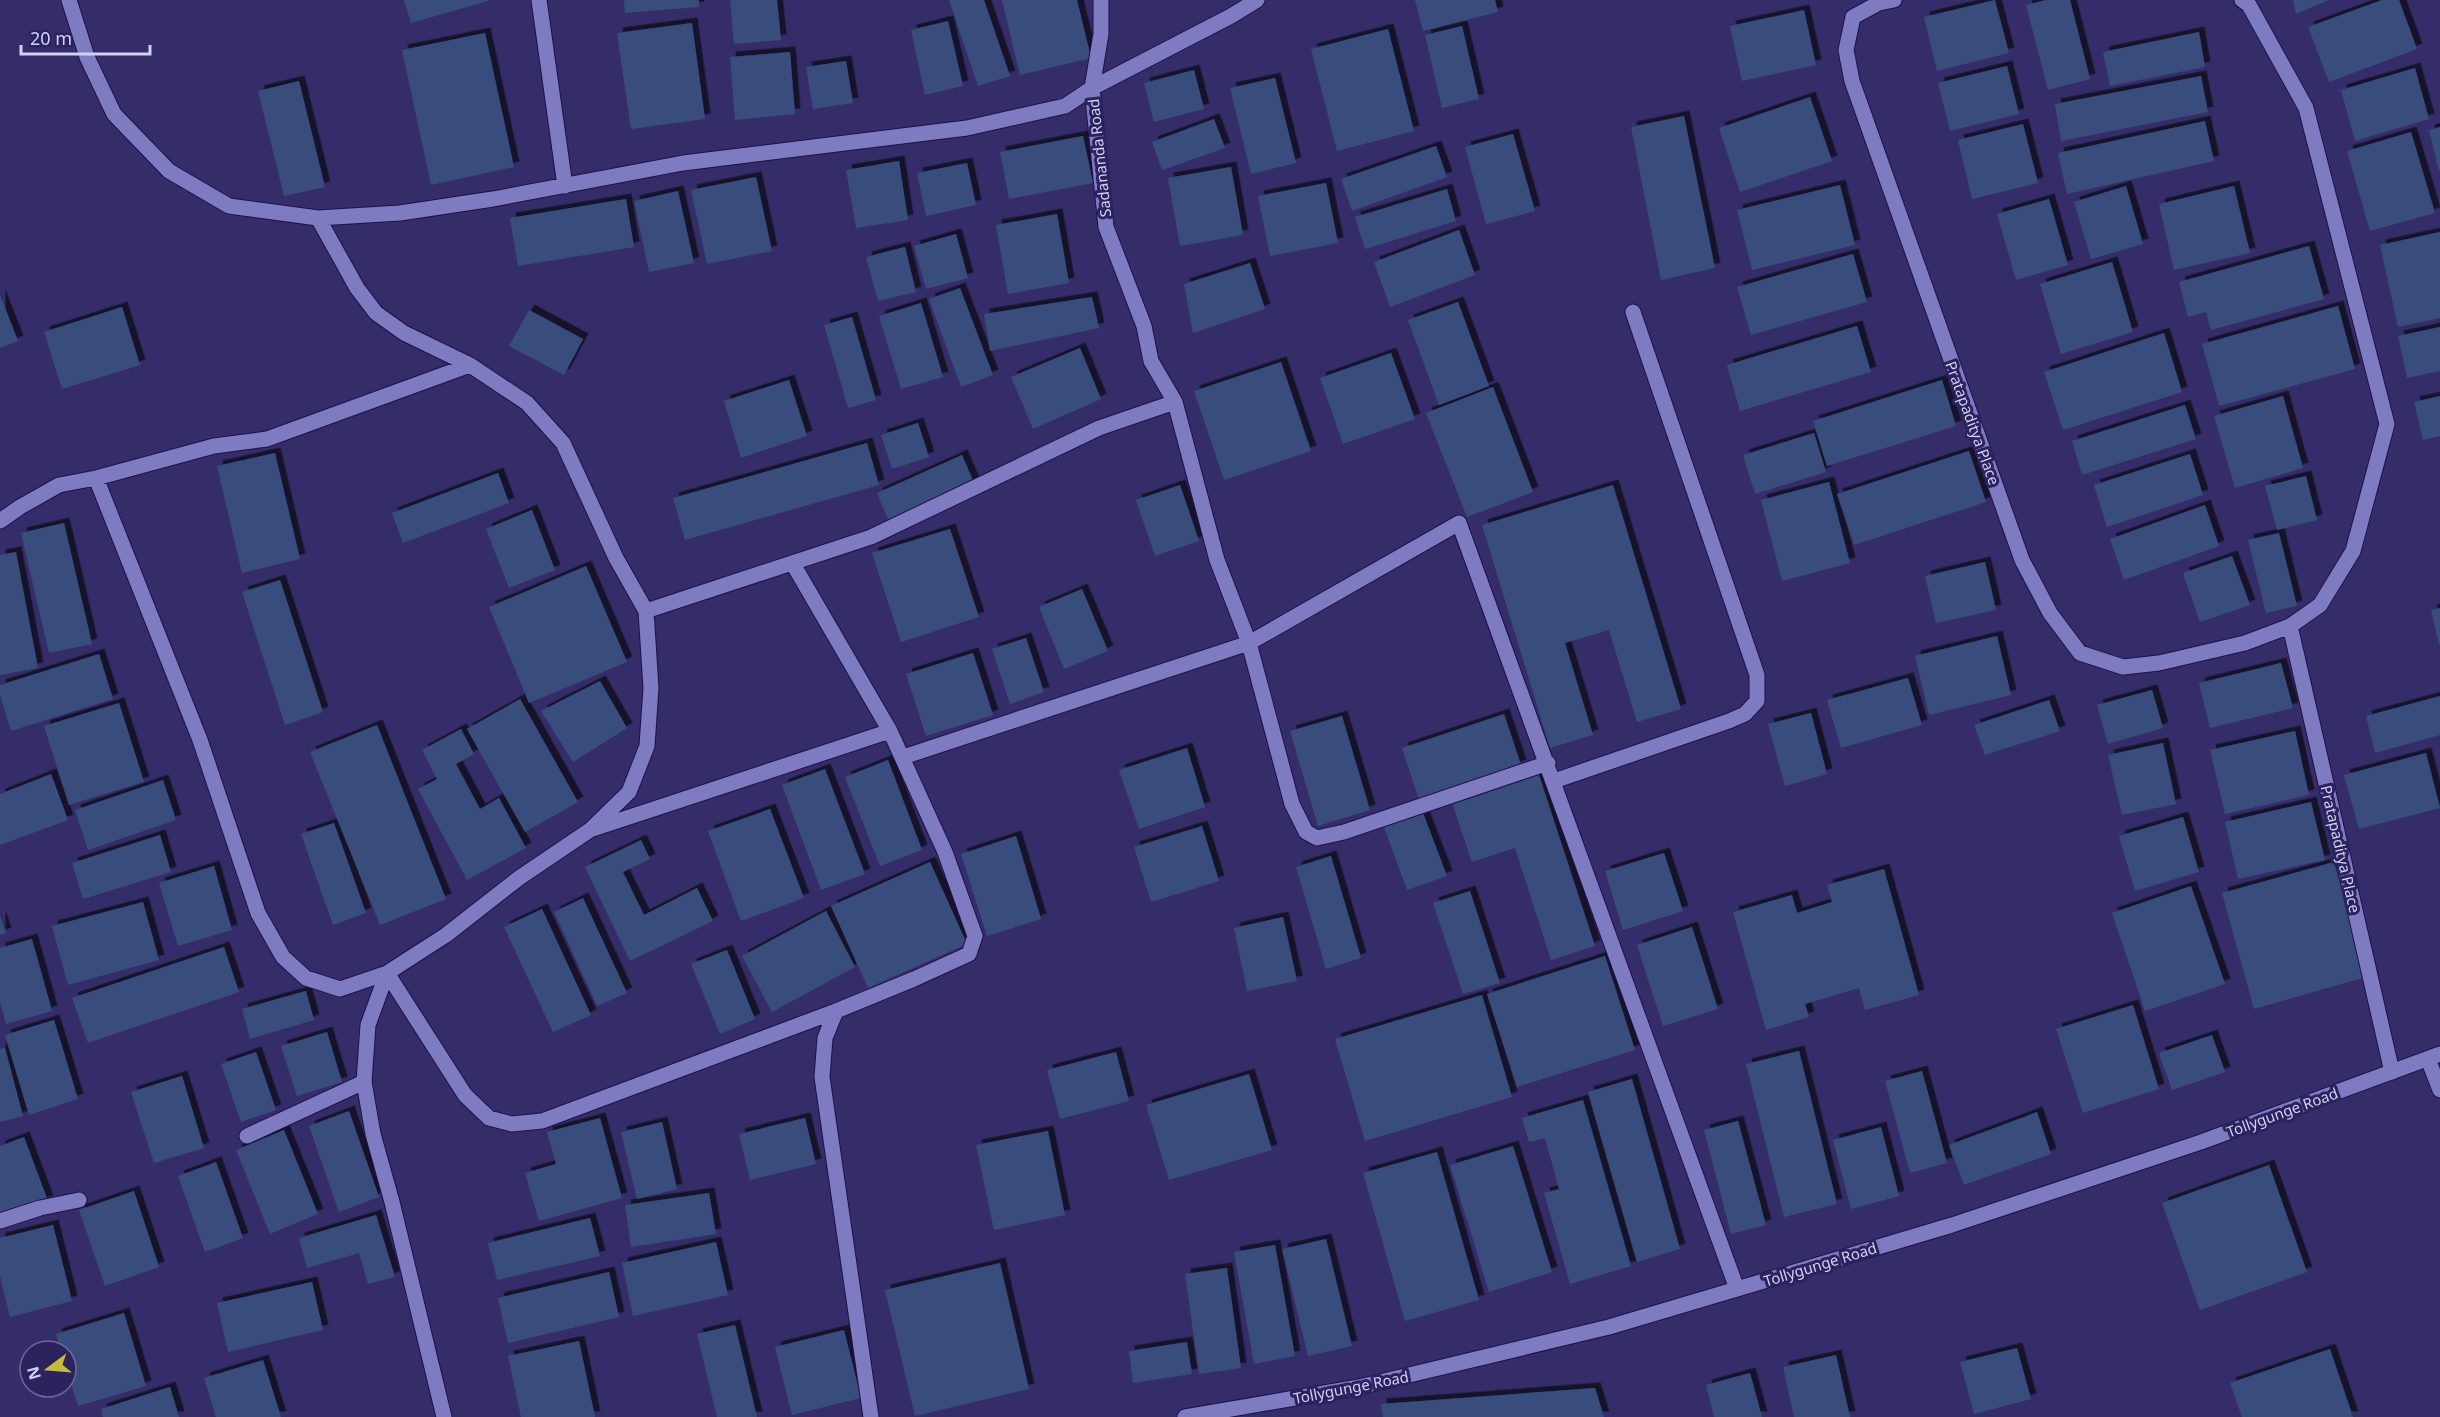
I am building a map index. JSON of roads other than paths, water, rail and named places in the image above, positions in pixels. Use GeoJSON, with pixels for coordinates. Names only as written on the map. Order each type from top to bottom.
{"type":"FeatureCollection","features":[{"type":"Feature","properties":{"kind":"street"},"geometry":{"type":"LineString","coordinates":[[69,0],[87,57],[114,114],[169,171],[229,207],[318,218],[400,213],[565,186],[683,163],[967,128],[1065,106],[1092,88],[1101,34],[1101,0]]}},
{"type":"Feature","properties":{"kind":"street"},"geometry":{"type":"LineString","coordinates":[[539,0],[565,186]]}},
{"type":"Feature","properties":{"kind":"street","name":"Sadananda Road"},"geometry":{"type":"LineString","coordinates":[[1257,0],[1231,16],[1092,88],[1106,228],[1144,326],[1151,362],[1175,402],[1217,560],[1250,644],[1292,804],[1306,832],[1317,838],[1344,832],[1548,763]]}},
{"type":"Feature","properties":{"kind":"street","name":"Pratapaditya Place"},"geometry":{"type":"LineString","coordinates":[[1894,0],[1879,3],[1853,17],[1846,50],[1852,81],[2022,560],[2050,613],[2080,653],[2123,667],[2159,663],[2245,643],[2290,626],[2320,605],[2354,551],[2387,424],[2306,108],[2249,5],[2242,0]]}},
{"type":"Feature","properties":{"kind":"street"},"geometry":{"type":"LineString","coordinates":[[96,478],[200,740],[258,913],[283,957],[306,978],[340,989],[387,973],[446,935],[519,878],[590,830],[628,792],[647,746],[651,688],[646,611],[616,558],[563,443],[527,403],[470,365],[404,333],[376,313],[357,288],[318,218]]}},
{"type":"Feature","properties":{"kind":"street"},"geometry":{"type":"LineString","coordinates":[[1554,781],[1729,722],[1745,714],[1758,702],[1757,675],[1633,312]]}},
{"type":"Feature","properties":{"kind":"street"},"geometry":{"type":"LineString","coordinates":[[0,521],[60,485],[96,478],[214,446],[267,439],[470,365]]}},
{"type":"Feature","properties":{"kind":"street"},"geometry":{"type":"LineString","coordinates":[[646,611],[872,537],[1099,428],[1175,402]]}},
{"type":"Feature","properties":{"kind":"street"},"geometry":{"type":"LineString","coordinates":[[903,758],[1250,644],[1460,523],[1737,1288]]}},
{"type":"Feature","properties":{"kind":"street"},"geometry":{"type":"LineString","coordinates":[[387,973],[465,1095],[489,1118],[512,1124],[542,1121],[837,1011],[969,954],[975,936],[945,852],[903,758],[890,731],[793,564]]}},
{"type":"Feature","properties":{"kind":"street","name":"Pratapaditya Place"},"geometry":{"type":"LineString","coordinates":[[2290,626],[2392,1072]]}},
{"type":"Feature","properties":{"kind":"street"},"geometry":{"type":"LineString","coordinates":[[590,830],[890,731]]}},
{"type":"Feature","properties":{"kind":"street"},"geometry":{"type":"LineString","coordinates":[[387,973],[368,1025],[364,1082],[373,1134],[392,1202],[444,1417]]}},
{"type":"Feature","properties":{"kind":"street"},"geometry":{"type":"LineString","coordinates":[[837,1011],[825,1038],[822,1077],[871,1417]]}},
{"type":"Feature","properties":{"kind":"street"},"geometry":{"type":"LineString","coordinates":[[2434,1056],[2440,1090]]}},
{"type":"Feature","properties":{"kind":"street","name":"Tollygunge Road"},"geometry":{"type":"LineString","coordinates":[[1185,1417],[1359,1387],[1609,1327],[1952,1225],[2201,1142],[2434,1056]]}},
{"type":"Feature","properties":{"kind":"street"},"geometry":{"type":"LineString","coordinates":[[247,1136],[364,1082]]}},
{"type":"Feature","properties":{"kind":"street"},"geometry":{"type":"LineString","coordinates":[[0,1221],[40,1208],[79,1200]]}}]}
